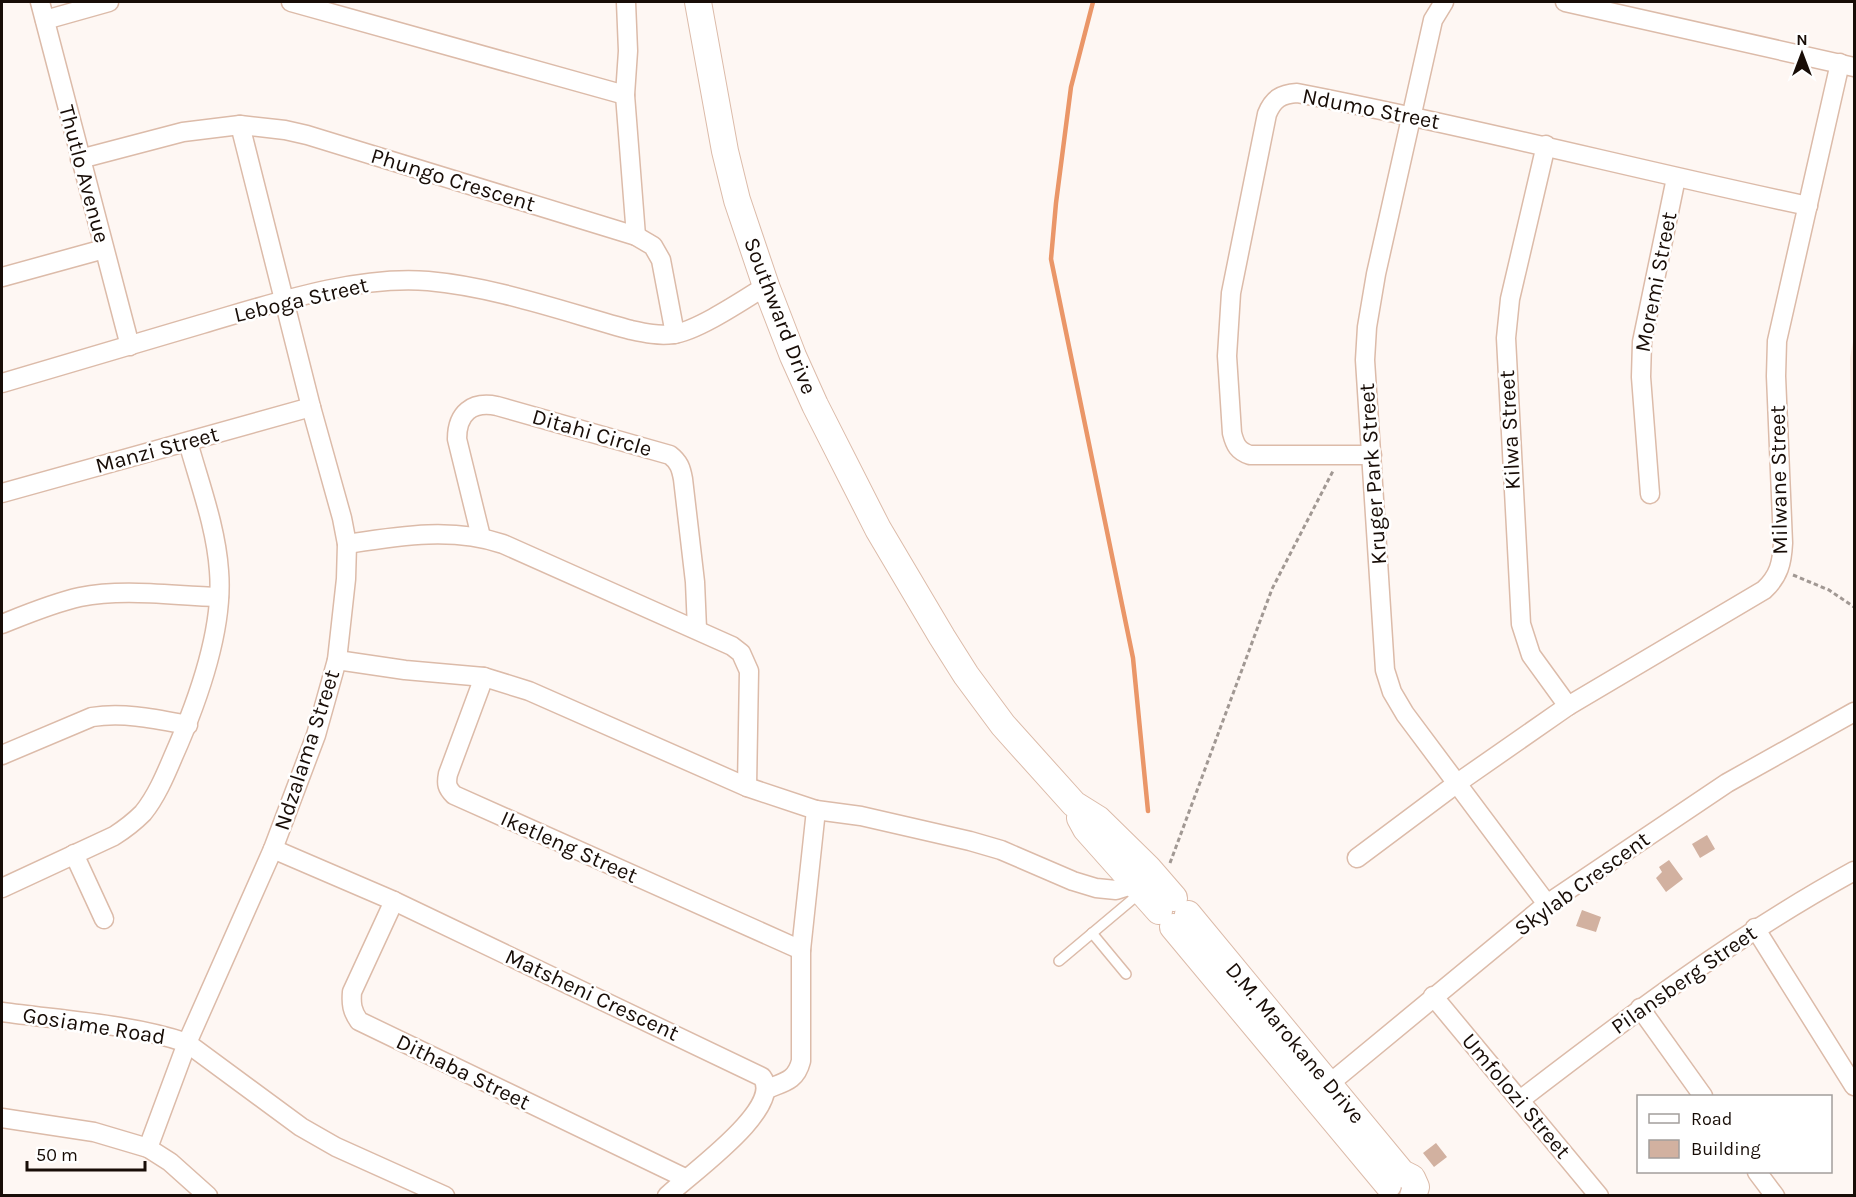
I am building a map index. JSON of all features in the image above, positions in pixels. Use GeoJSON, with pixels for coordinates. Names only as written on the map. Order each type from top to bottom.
{"type":"FeatureCollection","features":[{"type":"Feature","properties":{"kind":"main road","name":"Southward Drive"},"geometry":{"type":"LineString","coordinates":[[698,2],[714,98],[737,200],[766,286],[793,356],[835,446],[878,529],[924,608]]}},
{"type":"Feature","properties":{"kind":"main road","name":"D.M. Marokane Drive"},"geometry":{"type":"LineString","coordinates":[[924,608],[966,675],[1003,725],[1074,804],[1098,819],[1130,849],[1162,902],[1405,1189]]}},
{"type":"Feature","properties":{"kind":"main road","name":"D.M. Marokane Drive"},"geometry":{"type":"LineString","coordinates":[[1162,902],[1329,1084],[1405,1189]]}},
{"type":"Feature","properties":{"kind":"street","name":"Thutlo Avenue"},"geometry":{"type":"LineString","coordinates":[[40,2],[130,346]]}},
{"type":"Feature","properties":{"kind":"street"},"geometry":{"type":"LineString","coordinates":[[45,20],[109,2]]}},
{"type":"Feature","properties":{"kind":"street"},"geometry":{"type":"LineString","coordinates":[[291,2],[625,95]]}},
{"type":"Feature","properties":{"kind":"street"},"geometry":{"type":"LineString","coordinates":[[626,2],[628,51],[625,95],[636,236]]}},
{"type":"Feature","properties":{"kind":"street","name":"Kruger Park Street"},"geometry":{"type":"LineString","coordinates":[[1444,2],[1433,21],[1366,327],[1365,360],[1385,670],[1392,692],[1405,714],[1547,904]]}},
{"type":"Feature","properties":{"kind":"street"},"geometry":{"type":"LineString","coordinates":[[1565,2],[1847,65]]}},
{"type":"Feature","properties":{"kind":"street","name":"Milwane Street"},"geometry":{"type":"LineString","coordinates":[[1357,858],[1456,784],[1568,706],[1764,590],[1774,581],[1780,569],[1783,543],[1776,356],[1782,315],[1808,206],[1847,65]]}},
{"type":"Feature","properties":{"kind":"street","name":"Ndumo Street"},"geometry":{"type":"LineString","coordinates":[[1372,455],[1250,455],[1241,452],[1234,444],[1227,356],[1227,324],[1231,293],[1267,114],[1278,97],[1298,93],[1411,115],[1676,178],[1808,206]]}},
{"type":"Feature","properties":{"kind":"street"},"geometry":{"type":"LineString","coordinates":[[240,125],[284,300]]}},
{"type":"Feature","properties":{"kind":"street","name":"Phungo Crescent"},"geometry":{"type":"LineString","coordinates":[[80,159],[183,132],[240,125],[307,135],[636,236],[652,246],[658,253],[664,272],[675,334]]}},
{"type":"Feature","properties":{"kind":"street","name":"Kilwa Street"},"geometry":{"type":"LineString","coordinates":[[1545,146],[1510,299],[1506,355],[1521,624],[1532,655],[1568,706]]}},
{"type":"Feature","properties":{"kind":"street","name":"Moremi Street"},"geometry":{"type":"LineString","coordinates":[[1650,494],[1641,377],[1642,342],[1676,178]]}},
{"type":"Feature","properties":{"kind":"street"},"geometry":{"type":"LineString","coordinates":[[2,277],[104,249]]}},
{"type":"Feature","properties":{"kind":"street","name":"Leboga Street"},"geometry":{"type":"LineString","coordinates":[[2,382],[284,300],[356,286],[426,281],[472,286],[631,330],[653,334],[675,334]]}},
{"type":"Feature","properties":{"kind":"street"},"geometry":{"type":"LineString","coordinates":[[675,334],[692,328],[766,286]]}},
{"type":"Feature","properties":{"kind":"street","name":"Ndzalama Street"},"geometry":{"type":"LineString","coordinates":[[148,1148],[187,1043],[273,849],[316,735],[337,660],[346,579],[347,544],[284,300]]}},
{"type":"Feature","properties":{"kind":"street","name":"Ditahi Circle"},"geometry":{"type":"LineString","coordinates":[[481,537],[457,439],[460,421],[473,407],[488,404],[497,406],[670,455],[680,467],[683,478],[695,582],[697,629]]}},
{"type":"Feature","properties":{"kind":"street","name":"Manzi Street"},"geometry":{"type":"LineString","coordinates":[[2,493],[312,407]]}},
{"type":"Feature","properties":{"kind":"street"},"geometry":{"type":"LineString","coordinates":[[2,888],[121,831],[143,812],[155,795],[188,725],[214,636],[220,574],[216,545],[188,442]]}},
{"type":"Feature","properties":{"kind":"street"},"geometry":{"type":"LineString","coordinates":[[347,544],[434,534],[481,537],[503,544],[732,646],[741,653],[746,661],[749,682],[747,787]]}},
{"type":"Feature","properties":{"kind":"street"},"geometry":{"type":"LineString","coordinates":[[2,624],[82,597],[118,593],[219,597]]}},
{"type":"Feature","properties":{"kind":"street"},"geometry":{"type":"LineString","coordinates":[[337,660],[405,670],[484,677],[529,691],[747,787],[816,810],[861,816],[970,841],[1019,856],[1064,877],[1096,888],[1116,890],[1162,902]]}},
{"type":"Feature","properties":{"kind":"street","name":"Iketleng Street"},"geometry":{"type":"LineString","coordinates":[[484,677],[448,774],[446,784],[454,795],[801,950]]}},
{"type":"Feature","properties":{"kind":"street","name":"Skylab Crescent"},"geometry":{"type":"LineString","coordinates":[[1329,1084],[1547,904],[1727,783],[1854,712]]}},
{"type":"Feature","properties":{"kind":"street"},"geometry":{"type":"LineString","coordinates":[[2,755],[92,717],[107,715],[145,717],[188,725]]}},
{"type":"Feature","properties":{"kind":"street"},"geometry":{"type":"LineString","coordinates":[[667,1196],[685,1178],[724,1148],[739,1132],[755,1113],[767,1089],[792,1078],[798,1072],[801,1061],[801,950],[816,810]]}},
{"type":"Feature","properties":{"kind":"street","name":"Matsheni Crescent"},"geometry":{"type":"LineString","coordinates":[[273,849],[394,901],[756,1073],[766,1082],[767,1089]]}},
{"type":"Feature","properties":{"kind":"street"},"geometry":{"type":"LineString","coordinates":[[74,854],[104,919]]}},
{"type":"Feature","properties":{"kind":"street","name":"Pilansberg Street"},"geometry":{"type":"LineString","coordinates":[[1521,1100],[1640,1008],[1755,928],[1854,871]]}},
{"type":"Feature","properties":{"kind":"street","name":"Dithaba Street"},"geometry":{"type":"LineString","coordinates":[[394,901],[352,992],[353,1013],[359,1021],[685,1178]]}},
{"type":"Feature","properties":{"kind":"street"},"geometry":{"type":"LineString","coordinates":[[1755,928],[1854,1086]]}},
{"type":"Feature","properties":{"kind":"street","name":"Umfolozi Street"},"geometry":{"type":"LineString","coordinates":[[1433,996],[1599,1196]]}},
{"type":"Feature","properties":{"kind":"street"},"geometry":{"type":"LineString","coordinates":[[1640,1008],[1702,1095]]}},
{"type":"Feature","properties":{"kind":"street","name":"Gosiame Road"},"geometry":{"type":"LineString","coordinates":[[2,1012],[139,1031],[187,1043]]}},
{"type":"Feature","properties":{"kind":"street"},"geometry":{"type":"LineString","coordinates":[[187,1043],[301,1127],[336,1147],[445,1196]]}},
{"type":"Feature","properties":{"kind":"street"},"geometry":{"type":"LineString","coordinates":[[2,1118],[94,1132],[148,1148],[170,1162],[208,1196]]}},
{"type":"Feature","properties":{"kind":"street"},"geometry":{"type":"LineString","coordinates":[[1758,1173],[1775,1196]]}},
{"type":"Feature","properties":{"kind":"lane"},"geometry":{"type":"LineString","coordinates":[[1059,961],[1092,933],[1162,902]]}},
{"type":"Feature","properties":{"kind":"lane"},"geometry":{"type":"LineString","coordinates":[[1092,933],[1126,974]]}},
{"type":"Feature","properties":{"kind":"path"},"geometry":{"type":"LineString","coordinates":[[1162,902],[1272,589],[1341,456]]}},
{"type":"Feature","properties":{"kind":"path"},"geometry":{"type":"LineString","coordinates":[[1780,569],[1829,590],[1854,607]]}},
{"type":"Feature","properties":{"kind":"shaded area"},"geometry":{"type":"Polygon","coordinates":[[[1854,336],[1854,552],[1850,358],[1854,336]]]}},
{"type":"Feature","properties":{"kind":"building"},"geometry":{"type":"Polygon","coordinates":[[[1707,835],[1715,849],[1700,858],[1692,844],[1707,835]]]}},
{"type":"Feature","properties":{"kind":"building"},"geometry":{"type":"Polygon","coordinates":[[[1669,860],[1683,879],[1666,892],[1656,878],[1662,872],[1659,867],[1669,860]]]}},
{"type":"Feature","properties":{"kind":"building"},"geometry":{"type":"Polygon","coordinates":[[[1582,910],[1601,917],[1596,932],[1576,926],[1582,910]]]}},
{"type":"Feature","properties":{"kind":"building"},"geometry":{"type":"Polygon","coordinates":[[[1436,1143],[1447,1157],[1434,1167],[1423,1153],[1436,1143]]]}},
{"type":"Feature","properties":{"kind":"waterway"},"geometry":{"type":"LineString","coordinates":[[1093,2],[1071,87],[1051,259],[1133,658],[1148,811]]}}]}
